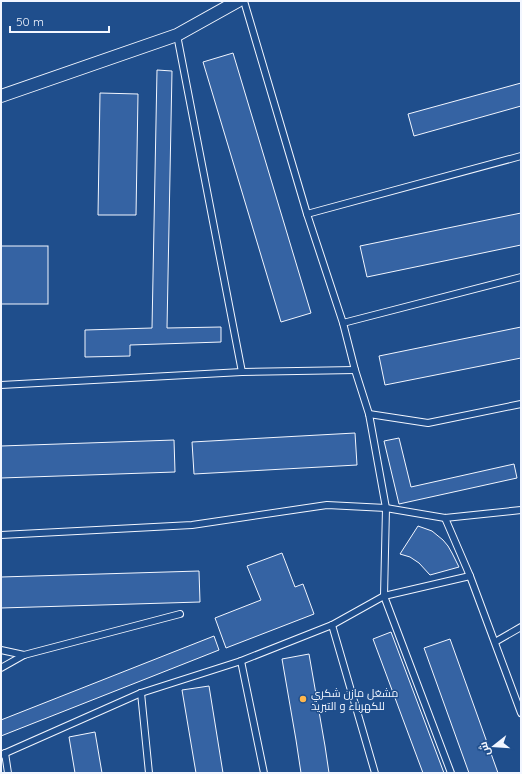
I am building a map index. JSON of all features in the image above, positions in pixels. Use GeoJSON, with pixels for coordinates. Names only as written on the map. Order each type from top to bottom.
{"type":"FeatureCollection","features":[{"type":"Feature","properties":{"kind":"street"},"geometry":{"type":"LineString","coordinates":[[1,96],[177,35],[238,1]]}},
{"type":"Feature","properties":{"kind":"lane"},"geometry":{"type":"LineString","coordinates":[[244,1],[307,214],[344,323],[355,370],[369,414],[386,508],[384,596],[451,773]]}},
{"type":"Feature","properties":{"kind":"lane"},"geometry":{"type":"LineString","coordinates":[[177,35],[242,372]]}},
{"type":"Feature","properties":{"kind":"lane"},"geometry":{"type":"LineString","coordinates":[[307,214],[521,156]]}},
{"type":"Feature","properties":{"kind":"lane"},"geometry":{"type":"LineString","coordinates":[[344,323],[521,277]]}},
{"type":"Feature","properties":{"kind":"lane"},"geometry":{"type":"LineString","coordinates":[[1,385],[242,372],[355,370]]}},
{"type":"Feature","properties":{"kind":"lane"},"geometry":{"type":"LineString","coordinates":[[369,414],[428,423],[521,404]]}},
{"type":"Feature","properties":{"kind":"lane"},"geometry":{"type":"LineString","coordinates":[[1,535],[192,525],[327,505],[386,508],[445,518],[521,510]]}},
{"type":"Feature","properties":{"kind":"lane"},"geometry":{"type":"LineString","coordinates":[[445,518],[470,576],[521,713]]}},
{"type":"Feature","properties":{"kind":"lane"},"geometry":{"type":"LineString","coordinates":[[8,773],[3,754],[141,693],[241,661],[332,625],[384,596],[470,576]]}},
{"type":"Feature","properties":{"kind":"lane"},"geometry":{"type":"LineString","coordinates":[[1,668],[24,655],[180,614]]}},
{"type":"Feature","properties":{"kind":"lane"},"geometry":{"type":"LineString","coordinates":[[332,625],[375,773]]}},
{"type":"Feature","properties":{"kind":"lane"},"geometry":{"type":"LineString","coordinates":[[495,642],[521,627]]}},
{"type":"Feature","properties":{"kind":"lane"},"geometry":{"type":"LineString","coordinates":[[1,650],[24,655]]}},
{"type":"Feature","properties":{"kind":"lane"},"geometry":{"type":"LineString","coordinates":[[241,661],[264,773]]}},
{"type":"Feature","properties":{"kind":"lane"},"geometry":{"type":"LineString","coordinates":[[141,693],[149,773]]}},
{"type":"Feature","properties":{"kind":"building"},"geometry":{"type":"Polygon","coordinates":[[[233,53],[311,313],[281,322],[203,62],[233,53]]]}},
{"type":"Feature","properties":{"kind":"building"},"geometry":{"type":"Polygon","coordinates":[[[157,70],[172,71],[167,328],[221,327],[221,342],[130,345],[130,356],[85,357],[85,330],[152,328],[157,70]]]}},
{"type":"Feature","properties":{"kind":"building"},"geometry":{"type":"Polygon","coordinates":[[[521,83],[521,106],[414,136],[408,114],[521,83]]]}},
{"type":"Feature","properties":{"kind":"building"},"geometry":{"type":"Polygon","coordinates":[[[100,93],[138,94],[136,215],[98,215],[100,93]]]}},
{"type":"Feature","properties":{"kind":"building"},"geometry":{"type":"Polygon","coordinates":[[[521,213],[521,245],[367,277],[360,246],[521,213]]]}},
{"type":"Feature","properties":{"kind":"building"},"geometry":{"type":"Polygon","coordinates":[[[1,246],[48,246],[48,304],[1,304],[1,246]]]}},
{"type":"Feature","properties":{"kind":"building"},"geometry":{"type":"Polygon","coordinates":[[[521,327],[521,358],[385,385],[379,356],[521,327]]]}},
{"type":"Feature","properties":{"kind":"building"},"geometry":{"type":"Polygon","coordinates":[[[355,433],[357,465],[194,474],[192,442],[355,433]]]}},
{"type":"Feature","properties":{"kind":"building"},"geometry":{"type":"Polygon","coordinates":[[[399,438],[411,487],[514,464],[517,478],[399,504],[384,441],[399,438]]]}},
{"type":"Feature","properties":{"kind":"building"},"geometry":{"type":"Polygon","coordinates":[[[174,440],[175,472],[1,478],[1,446],[174,440]]]}},
{"type":"Feature","properties":{"kind":"building"},"geometry":{"type":"Polygon","coordinates":[[[418,526],[432,531],[443,540],[448,546],[459,567],[430,575],[419,563],[410,557],[400,554],[418,526]]]}},
{"type":"Feature","properties":{"kind":"building"},"geometry":{"type":"Polygon","coordinates":[[[282,553],[295,587],[303,584],[314,614],[226,648],[215,618],[261,600],[247,566],[282,553]]]}},
{"type":"Feature","properties":{"kind":"building"},"geometry":{"type":"Polygon","coordinates":[[[199,571],[200,602],[1,608],[1,577],[199,571]]]}},
{"type":"Feature","properties":{"kind":"building"},"geometry":{"type":"Polygon","coordinates":[[[391,632],[444,773],[423,773],[373,639],[391,632]]]}},
{"type":"Feature","properties":{"kind":"building"},"geometry":{"type":"Polygon","coordinates":[[[214,636],[219,650],[1,736],[1,720],[214,636]]]}},
{"type":"Feature","properties":{"kind":"building"},"geometry":{"type":"Polygon","coordinates":[[[450,639],[498,773],[469,773],[424,648],[450,639]]]}},
{"type":"Feature","properties":{"kind":"building","name":"مشغل مازن شكري للكهرباء و التبريد"},"geometry":{"type":"Polygon","coordinates":[[[309,654],[329,773],[301,773],[282,659],[309,654]]]}},
{"type":"Feature","properties":{"kind":"building"},"geometry":{"type":"Polygon","coordinates":[[[209,686],[223,773],[196,773],[182,690],[209,686]]]}},
{"type":"Feature","properties":{"kind":"building"},"geometry":{"type":"Polygon","coordinates":[[[95,732],[102,773],[75,773],[69,737],[95,732]]]}},
{"type":"Feature","properties":{"kind":"place","name":"مشغل مازن شكري للكهرباء و التبريد"},"geometry":{"type":"Point","coordinates":[303,699]}}]}
